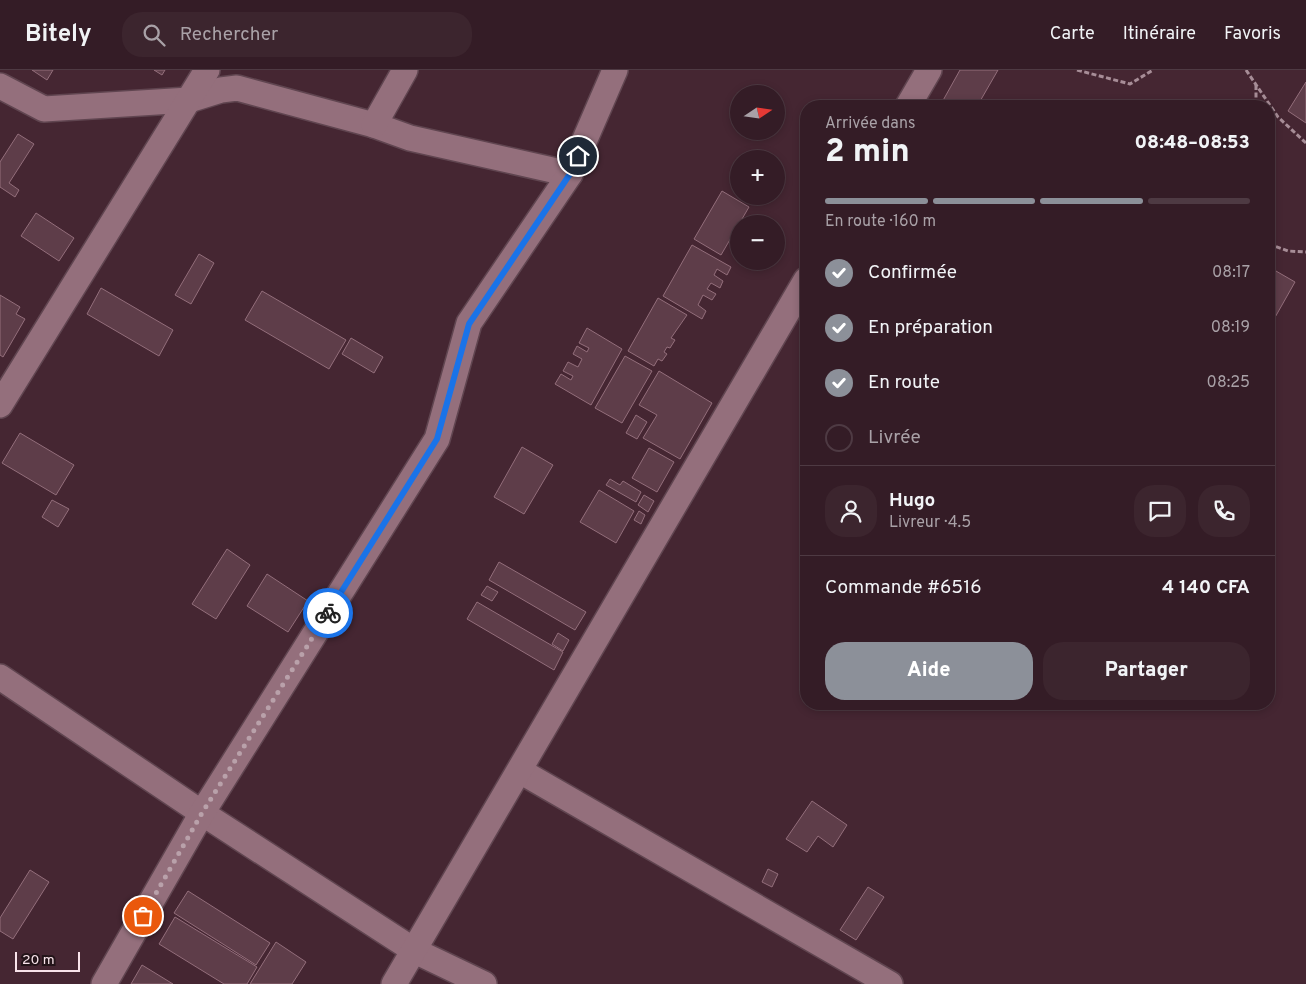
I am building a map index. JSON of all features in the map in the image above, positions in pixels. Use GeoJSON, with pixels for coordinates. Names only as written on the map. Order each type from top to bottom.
{"type":"FeatureCollection","features":[{"type":"Feature","properties":{"kind":"street"},"geometry":{"type":"LineString","coordinates":[[0,405],[207,70]]}},
{"type":"Feature","properties":{"kind":"street"},"geometry":{"type":"LineString","coordinates":[[374,125],[405,70]]}},
{"type":"Feature","properties":{"kind":"street"},"geometry":{"type":"LineString","coordinates":[[104,984],[202,813],[437,439],[469,324],[570,174],[615,70]]}},
{"type":"Feature","properties":{"kind":"street"},"geometry":{"type":"LineString","coordinates":[[912,100],[929,70]]}},
{"type":"Feature","properties":{"kind":"street"},"geometry":{"type":"LineString","coordinates":[[0,86],[44,108],[189,100],[221,90],[237,88],[374,125],[410,138],[570,174]]}},
{"type":"Feature","properties":{"kind":"street"},"geometry":{"type":"LineString","coordinates":[[394,984],[800,290]]}},
{"type":"Feature","properties":{"kind":"street"},"geometry":{"type":"LineString","coordinates":[[0,677],[202,813],[415,951],[484,984]]}},
{"type":"Feature","properties":{"kind":"street"},"geometry":{"type":"LineString","coordinates":[[520,771],[890,984]]}},
{"type":"Feature","properties":{"kind":"path"},"geometry":{"type":"LineString","coordinates":[[1077,70],[1130,84],[1153,70]]}},
{"type":"Feature","properties":{"kind":"path"},"geometry":{"type":"LineString","coordinates":[[1246,70],[1267,100]]}},
{"type":"Feature","properties":{"kind":"path"},"geometry":{"type":"LineString","coordinates":[[1256,84],[1256,100]]}},
{"type":"Feature","properties":{"kind":"path"},"geometry":{"type":"LineString","coordinates":[[1275,112],[1306,144]]}},
{"type":"Feature","properties":{"kind":"path"},"geometry":{"type":"LineString","coordinates":[[1275,246],[1288,251],[1306,252]]}},
{"type":"Feature","properties":{"kind":"building"},"geometry":{"type":"Polygon","coordinates":[[[32,70],[53,70],[47,80],[32,70]]]}},
{"type":"Feature","properties":{"kind":"building"},"geometry":{"type":"Polygon","coordinates":[[[154,70],[165,70],[162,75],[154,70]]]}},
{"type":"Feature","properties":{"kind":"building"},"geometry":{"type":"Polygon","coordinates":[[[960,70],[998,70],[981,100],[943,100],[960,70]]]}},
{"type":"Feature","properties":{"kind":"building"},"geometry":{"type":"Polygon","coordinates":[[[1306,82],[1306,123],[1288,111],[1306,82]]]}},
{"type":"Feature","properties":{"kind":"building"},"geometry":{"type":"Polygon","coordinates":[[[18,134],[34,144],[9,183],[19,190],[15,197],[0,187],[0,162],[18,134]]]}},
{"type":"Feature","properties":{"kind":"building"},"geometry":{"type":"Polygon","coordinates":[[[722,191],[730,196],[730,205],[746,205],[749,207],[744,215],[730,215],[730,240],[721,255],[694,239],[722,191]]]}},
{"type":"Feature","properties":{"kind":"building"},"geometry":{"type":"Polygon","coordinates":[[[36,213],[74,238],[59,261],[21,236],[36,213]]]}},
{"type":"Feature","properties":{"kind":"building"},"geometry":{"type":"Polygon","coordinates":[[[692,245],[730,266],[727,275],[717,269],[714,275],[723,281],[720,288],[711,283],[707,289],[716,294],[712,300],[703,295],[698,305],[706,311],[702,319],[663,296],[692,245]]]}},
{"type":"Feature","properties":{"kind":"building"},"geometry":{"type":"Polygon","coordinates":[[[199,254],[214,263],[191,304],[175,295],[199,254]]]}},
{"type":"Feature","properties":{"kind":"building"},"geometry":{"type":"Polygon","coordinates":[[[1275,270],[1295,282],[1275,317],[1275,270]]]}},
{"type":"Feature","properties":{"kind":"building"},"geometry":{"type":"Polygon","coordinates":[[[101,288],[173,330],[159,356],[87,314],[101,288]]]}},
{"type":"Feature","properties":{"kind":"building"},"geometry":{"type":"Polygon","coordinates":[[[262,291],[346,340],[329,369],[245,320],[262,291]]]}},
{"type":"Feature","properties":{"kind":"building"},"geometry":{"type":"Polygon","coordinates":[[[0,295],[20,307],[16,314],[25,319],[3,357],[0,355],[0,295]]]}},
{"type":"Feature","properties":{"kind":"building"},"geometry":{"type":"Polygon","coordinates":[[[658,298],[687,315],[671,338],[675,340],[670,348],[667,347],[664,352],[667,354],[662,361],[658,359],[654,366],[628,351],[658,298]]]}},
{"type":"Feature","properties":{"kind":"building"},"geometry":{"type":"Polygon","coordinates":[[[587,328],[622,349],[591,405],[555,384],[561,374],[571,380],[573,376],[563,371],[568,362],[578,367],[582,359],[573,354],[577,346],[587,352],[589,348],[579,343],[587,328]]]}},
{"type":"Feature","properties":{"kind":"building"},"geometry":{"type":"Polygon","coordinates":[[[351,338],[383,357],[374,373],[342,354],[351,338]]]}},
{"type":"Feature","properties":{"kind":"building"},"geometry":{"type":"Polygon","coordinates":[[[625,356],[652,371],[622,423],[595,408],[625,356]]]}},
{"type":"Feature","properties":{"kind":"building"},"geometry":{"type":"Polygon","coordinates":[[[659,371],[712,403],[680,459],[643,438],[657,415],[639,405],[659,371]]]}},
{"type":"Feature","properties":{"kind":"building"},"geometry":{"type":"Polygon","coordinates":[[[636,415],[647,422],[637,439],[626,433],[636,415]]]}},
{"type":"Feature","properties":{"kind":"building"},"geometry":{"type":"Polygon","coordinates":[[[20,433],[74,465],[56,495],[2,463],[20,433]]]}},
{"type":"Feature","properties":{"kind":"building"},"geometry":{"type":"Polygon","coordinates":[[[522,447],[553,465],[524,514],[494,497],[522,447]]]}},
{"type":"Feature","properties":{"kind":"building"},"geometry":{"type":"Polygon","coordinates":[[[649,448],[674,462],[657,492],[632,478],[649,448]]]}},
{"type":"Feature","properties":{"kind":"building"},"geometry":{"type":"Polygon","coordinates":[[[610,479],[620,485],[623,481],[641,492],[636,502],[606,485],[610,479]]]}},
{"type":"Feature","properties":{"kind":"building"},"geometry":{"type":"Polygon","coordinates":[[[599,490],[634,511],[616,543],[580,522],[599,490]]]}},
{"type":"Feature","properties":{"kind":"building"},"geometry":{"type":"Polygon","coordinates":[[[644,495],[654,501],[648,512],[638,505],[644,495]]]}},
{"type":"Feature","properties":{"kind":"building"},"geometry":{"type":"Polygon","coordinates":[[[52,500],[69,509],[58,527],[42,517],[52,500]]]}},
{"type":"Feature","properties":{"kind":"building"},"geometry":{"type":"Polygon","coordinates":[[[639,511],[645,515],[641,524],[634,520],[639,511]]]}},
{"type":"Feature","properties":{"kind":"building"},"geometry":{"type":"Polygon","coordinates":[[[227,549],[250,565],[216,619],[192,604],[227,549]]]}},
{"type":"Feature","properties":{"kind":"building"},"geometry":{"type":"Polygon","coordinates":[[[499,562],[586,612],[575,630],[489,580],[499,562]]]}},
{"type":"Feature","properties":{"kind":"building"},"geometry":{"type":"Polygon","coordinates":[[[267,574],[308,601],[288,632],[247,606],[267,574]]]}},
{"type":"Feature","properties":{"kind":"building"},"geometry":{"type":"Polygon","coordinates":[[[487,586],[498,592],[492,601],[481,595],[487,586]]]}},
{"type":"Feature","properties":{"kind":"building"},"geometry":{"type":"Polygon","coordinates":[[[477,602],[563,652],[554,670],[467,619],[477,602]]]}},
{"type":"Feature","properties":{"kind":"building"},"geometry":{"type":"Polygon","coordinates":[[[558,633],[569,640],[563,651],[552,644],[558,633]]]}},
{"type":"Feature","properties":{"kind":"building"},"geometry":{"type":"Polygon","coordinates":[[[812,801],[847,825],[833,847],[818,836],[807,852],[786,839],[812,801]]]}},
{"type":"Feature","properties":{"kind":"building"},"geometry":{"type":"Polygon","coordinates":[[[768,869],[778,874],[772,887],[762,882],[768,869]]]}},
{"type":"Feature","properties":{"kind":"building"},"geometry":{"type":"Polygon","coordinates":[[[30,870],[49,882],[13,939],[0,931],[0,918],[30,870]]]}},
{"type":"Feature","properties":{"kind":"building"},"geometry":{"type":"Polygon","coordinates":[[[868,887],[884,897],[856,940],[840,930],[868,887]]]}},
{"type":"Feature","properties":{"kind":"building"},"geometry":{"type":"Polygon","coordinates":[[[188,891],[270,943],[256,965],[174,913],[188,891]]]}},
{"type":"Feature","properties":{"kind":"building"},"geometry":{"type":"Polygon","coordinates":[[[175,917],[257,967],[247,984],[224,984],[159,944],[175,917]]]}},
{"type":"Feature","properties":{"kind":"building"},"geometry":{"type":"Polygon","coordinates":[[[276,942],[306,962],[292,984],[250,984],[276,942]]]}},
{"type":"Feature","properties":{"kind":"building"},"geometry":{"type":"Polygon","coordinates":[[[142,965],[173,984],[131,984],[142,965]]]}},
{"type":"Feature","properties":{"kind":"way so far"},"geometry":{"type":"LineString","coordinates":[[143,916],[202,813],[328,613]]}},
{"type":"Feature","properties":{"kind":"route"},"geometry":{"type":"LineString","coordinates":[[328,613],[437,439],[469,324],[570,174],[578,156]]}}]}
